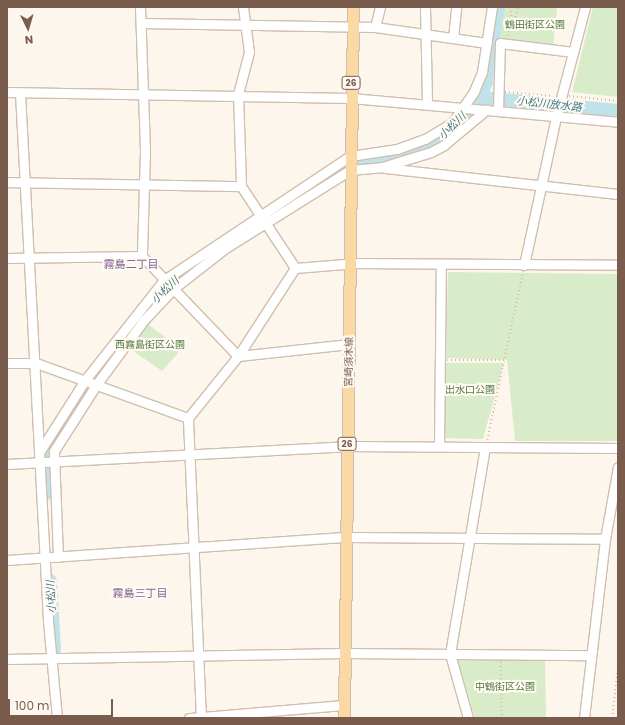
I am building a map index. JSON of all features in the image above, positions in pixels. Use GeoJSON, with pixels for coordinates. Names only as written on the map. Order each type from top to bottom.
{"type":"FeatureCollection","features":[{"type":"Feature","properties":{"kind":"main road","name":"宮崎須木線"},"geometry":{"type":"LineString","coordinates":[[344,718],[353,7]]}},
{"type":"Feature","properties":{"kind":"street"},"geometry":{"type":"LineString","coordinates":[[140,7],[145,93],[142,256],[238,356]]}},
{"type":"Feature","properties":{"kind":"street"},"geometry":{"type":"LineString","coordinates":[[243,7],[249,52],[238,94],[241,186],[295,268]]}},
{"type":"Feature","properties":{"kind":"street"},"geometry":{"type":"LineString","coordinates":[[375,27],[380,7]]}},
{"type":"Feature","properties":{"kind":"street"},"geometry":{"type":"LineString","coordinates":[[425,7],[423,34],[427,104]]}},
{"type":"Feature","properties":{"kind":"street"},"geometry":{"type":"LineString","coordinates":[[453,38],[456,7]]}},
{"type":"Feature","properties":{"kind":"street"},"geometry":{"type":"LineString","coordinates":[[40,451],[164,280],[350,157],[397,149],[425,139],[452,123],[465,108],[482,72],[492,7]]}},
{"type":"Feature","properties":{"kind":"street"},"geometry":{"type":"LineString","coordinates":[[524,265],[556,117],[564,96],[573,52],[585,7]]}},
{"type":"Feature","properties":{"kind":"street"},"geometry":{"type":"LineString","coordinates":[[141,23],[375,27],[487,43]]}},
{"type":"Feature","properties":{"kind":"street"},"geometry":{"type":"LineString","coordinates":[[498,110],[500,91],[496,80],[500,42],[573,52]]}},
{"type":"Feature","properties":{"kind":"street"},"geometry":{"type":"LineString","coordinates":[[7,92],[238,94],[351,98],[498,110],[618,122]]}},
{"type":"Feature","properties":{"kind":"street"},"geometry":{"type":"LineString","coordinates":[[20,92],[36,363],[44,558],[50,657],[60,699],[57,718]]}},
{"type":"Feature","properties":{"kind":"street"},"geometry":{"type":"LineString","coordinates":[[382,167],[444,145],[482,109]]}},
{"type":"Feature","properties":{"kind":"street"},"geometry":{"type":"LineString","coordinates":[[58,557],[53,461],[54,451],[90,382],[173,289],[224,249],[267,225],[350,170],[382,167],[618,194]]}},
{"type":"Feature","properties":{"kind":"street"},"geometry":{"type":"LineString","coordinates":[[7,182],[241,186]]}},
{"type":"Feature","properties":{"kind":"street"},"geometry":{"type":"LineString","coordinates":[[7,258],[142,256]]}},
{"type":"Feature","properties":{"kind":"street"},"geometry":{"type":"LineString","coordinates":[[295,268],[349,264],[618,265]]}},
{"type":"Feature","properties":{"kind":"street"},"geometry":{"type":"LineString","coordinates":[[439,446],[438,360],[441,264]]}},
{"type":"Feature","properties":{"kind":"street"},"geometry":{"type":"LineString","coordinates":[[200,717],[188,418],[238,356],[295,268]]}},
{"type":"Feature","properties":{"kind":"street"},"geometry":{"type":"LineString","coordinates":[[238,356],[349,344]]}},
{"type":"Feature","properties":{"kind":"street"},"geometry":{"type":"LineString","coordinates":[[7,364],[36,363],[188,418]]}},
{"type":"Feature","properties":{"kind":"street"},"geometry":{"type":"LineString","coordinates":[[7,464],[347,446],[618,448]]}},
{"type":"Feature","properties":{"kind":"street"},"geometry":{"type":"LineString","coordinates":[[468,718],[450,654],[485,448]]}},
{"type":"Feature","properties":{"kind":"street"},"geometry":{"type":"LineString","coordinates":[[584,718],[590,655],[605,539],[618,467]]}},
{"type":"Feature","properties":{"kind":"street"},"geometry":{"type":"LineString","coordinates":[[7,560],[347,537],[605,539]]}},
{"type":"Feature","properties":{"kind":"street"},"geometry":{"type":"LineString","coordinates":[[7,659],[50,657],[344,653],[590,655]]}},
{"type":"Feature","properties":{"kind":"street"},"geometry":{"type":"LineString","coordinates":[[189,718],[344,705]]}},
{"type":"Feature","properties":{"kind":"path"},"geometry":{"type":"LineString","coordinates":[[507,44],[511,20],[511,7]]}},
{"type":"Feature","properties":{"kind":"path"},"geometry":{"type":"LineString","coordinates":[[511,20],[514,21],[518,7]]}},
{"type":"Feature","properties":{"kind":"path"},"geometry":{"type":"LineString","coordinates":[[500,91],[618,101]]}},
{"type":"Feature","properties":{"kind":"path"},"geometry":{"type":"LineString","coordinates":[[485,448],[507,360],[524,265]]}},
{"type":"Feature","properties":{"kind":"path"},"geometry":{"type":"LineString","coordinates":[[438,360],[507,360]]}},
{"type":"Feature","properties":{"kind":"path"},"geometry":{"type":"LineString","coordinates":[[501,655],[502,718]]}},
{"type":"Feature","properties":{"kind":"path"},"geometry":{"type":"LineString","coordinates":[[612,718],[618,662]]}},
{"type":"Feature","properties":{"kind":"green space","name":"鶴田街区公園"},"geometry":{"type":"Polygon","coordinates":[[[503,7],[557,7],[553,47],[498,39],[503,7]]]}},
{"type":"Feature","properties":{"kind":"green space"},"geometry":{"type":"Polygon","coordinates":[[[593,7],[618,7],[618,97],[572,92],[593,7]]]}},
{"type":"Feature","properties":{"kind":"green space"},"geometry":{"type":"Polygon","coordinates":[[[448,272],[618,274],[617,441],[515,441],[507,360],[446,358],[448,272]]]}},
{"type":"Feature","properties":{"kind":"green space","name":"西霧島街区公園"},"geometry":{"type":"Polygon","coordinates":[[[145,322],[173,343],[178,353],[162,371],[126,346],[145,322]]]}},
{"type":"Feature","properties":{"kind":"green space","name":"出水口公園"},"geometry":{"type":"Polygon","coordinates":[[[444,363],[504,363],[483,439],[442,438],[444,363]]]}},
{"type":"Feature","properties":{"kind":"green space","name":"中鶴街区公園"},"geometry":{"type":"Polygon","coordinates":[[[456,655],[545,657],[546,718],[475,718],[456,655]]]}},
{"type":"Feature","properties":{"kind":"waterway","name":"小松川"},"geometry":{"type":"LineString","coordinates":[[305,193],[339,170],[421,149],[439,140],[457,124],[480,97],[486,81],[498,7]]}},
{"type":"Feature","properties":{"kind":"waterway","name":"小松川放水路"},"geometry":{"type":"LineString","coordinates":[[480,97],[618,110]]}},
{"type":"Feature","properties":{"kind":"waterway","name":"小松川"},"geometry":{"type":"LineString","coordinates":[[149,304],[196,263]]}},
{"type":"Feature","properties":{"kind":"waterway","name":"小松川"},"geometry":{"type":"LineString","coordinates":[[46,493],[44,455],[110,352]]}},
{"type":"Feature","properties":{"kind":"waterway","name":"小松川"},"geometry":{"type":"LineString","coordinates":[[50,580],[54,650]]}},
{"type":"Feature","properties":{"kind":"district","name":"霧島二丁目"},"geometry":{"type":"Point","coordinates":[131,264]}},
{"type":"Feature","properties":{"kind":"district","name":"霧島三丁目"},"geometry":{"type":"Point","coordinates":[140,593]}}]}
